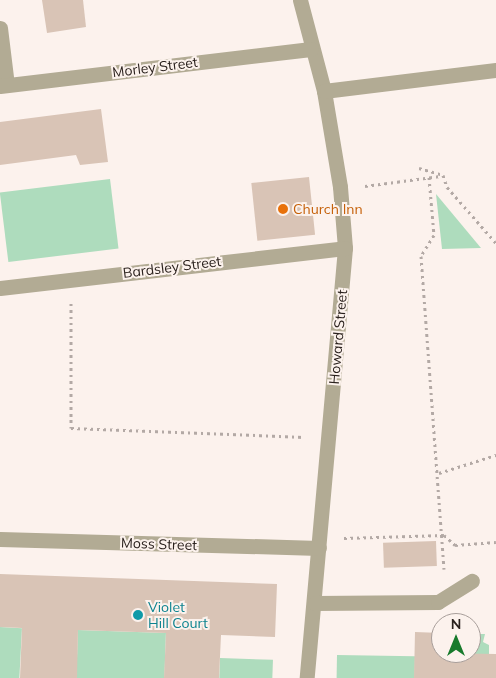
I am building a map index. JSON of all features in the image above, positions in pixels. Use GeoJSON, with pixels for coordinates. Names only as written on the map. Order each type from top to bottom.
{"type":"FeatureCollection","features":[{"type":"Feature","properties":{"kind":"street","name":"Howard Street"},"geometry":{"type":"LineString","coordinates":[[300,0],[311,49],[324,91],[340,187],[345,248],[307,678]]}},
{"type":"Feature","properties":{"kind":"street"},"geometry":{"type":"LineString","coordinates":[[0,28],[4,85]]}},
{"type":"Feature","properties":{"kind":"street","name":"Morley Street"},"geometry":{"type":"LineString","coordinates":[[4,85],[311,49]]}},
{"type":"Feature","properties":{"kind":"street"},"geometry":{"type":"LineString","coordinates":[[324,91],[496,70]]}},
{"type":"Feature","properties":{"kind":"street","name":"Bardsley Street"},"geometry":{"type":"LineString","coordinates":[[0,288],[345,248]]}},
{"type":"Feature","properties":{"kind":"street","name":"Moss Street"},"geometry":{"type":"LineString","coordinates":[[0,540],[319,548]]}},
{"type":"Feature","properties":{"kind":"street"},"geometry":{"type":"LineString","coordinates":[[315,603],[438,602],[472,581]]}},
{"type":"Feature","properties":{"kind":"path"},"geometry":{"type":"LineString","coordinates":[[419,168],[444,175]]}},
{"type":"Feature","properties":{"kind":"path"},"geometry":{"type":"LineString","coordinates":[[362,186],[444,175]]}},
{"type":"Feature","properties":{"kind":"path"},"geometry":{"type":"LineString","coordinates":[[444,175],[448,187],[496,243]]}},
{"type":"Feature","properties":{"kind":"path"},"geometry":{"type":"LineString","coordinates":[[429,177],[434,235],[421,256],[428,366],[446,562]]}},
{"type":"Feature","properties":{"kind":"path"},"geometry":{"type":"LineString","coordinates":[[71,295],[70,428],[307,438]]}},
{"type":"Feature","properties":{"kind":"path"},"geometry":{"type":"LineString","coordinates":[[439,473],[496,455]]}},
{"type":"Feature","properties":{"kind":"path"},"geometry":{"type":"LineString","coordinates":[[344,538],[444,535],[455,545],[496,542]]}},
{"type":"Feature","properties":{"kind":"green space"},"geometry":{"type":"Polygon","coordinates":[[[110,179],[119,248],[8,262],[0,193],[110,179]]]}},
{"type":"Feature","properties":{"kind":"green space"},"geometry":{"type":"Polygon","coordinates":[[[436,194],[481,248],[442,249],[436,194]]]}},
{"type":"Feature","properties":{"kind":"green space"},"geometry":{"type":"Polygon","coordinates":[[[0,627],[22,628],[19,678],[0,678],[0,627]]]}},
{"type":"Feature","properties":{"kind":"green space"},"geometry":{"type":"Polygon","coordinates":[[[78,630],[166,633],[164,678],[76,678],[78,630]]]}},
{"type":"Feature","properties":{"kind":"green space"},"geometry":{"type":"Polygon","coordinates":[[[481,634],[485,634],[483,642],[489,645],[489,678],[475,678],[475,663],[481,663],[481,634]]]}},
{"type":"Feature","properties":{"kind":"green space"},"geometry":{"type":"Polygon","coordinates":[[[337,655],[415,656],[415,678],[337,678],[337,655]]]}},
{"type":"Feature","properties":{"kind":"green space"},"geometry":{"type":"Polygon","coordinates":[[[220,658],[273,660],[272,678],[219,678],[220,658]]]}},
{"type":"Feature","properties":{"kind":"building"},"geometry":{"type":"Polygon","coordinates":[[[42,0],[83,0],[86,27],[47,33],[42,0]]]}},
{"type":"Feature","properties":{"kind":"building"},"geometry":{"type":"Polygon","coordinates":[[[101,109],[108,162],[80,165],[76,155],[0,165],[0,122],[101,109]]]}},
{"type":"Feature","properties":{"kind":"building","name":"Church Inn"},"geometry":{"type":"Polygon","coordinates":[[[309,177],[315,235],[257,241],[251,183],[309,177]]]}},
{"type":"Feature","properties":{"kind":"building"},"geometry":{"type":"Polygon","coordinates":[[[436,541],[437,566],[384,568],[383,543],[436,541]]]}},
{"type":"Feature","properties":{"kind":"building","name":"Violet Hill Court"},"geometry":{"type":"Polygon","coordinates":[[[0,574],[277,584],[275,637],[221,635],[219,678],[164,678],[166,633],[78,630],[77,678],[20,678],[22,628],[0,627],[0,574]]]}},
{"type":"Feature","properties":{"kind":"building"},"geometry":{"type":"Polygon","coordinates":[[[415,632],[431,633],[431,663],[481,663],[481,654],[496,654],[496,678],[414,678],[415,632]]]}},
{"type":"Feature","properties":{"kind":"place","name":"Church Inn"},"geometry":{"type":"Point","coordinates":[283,209]}},
{"type":"Feature","properties":{"kind":"place","name":"Violet Hill Court"},"geometry":{"type":"Point","coordinates":[138,615]}}]}
